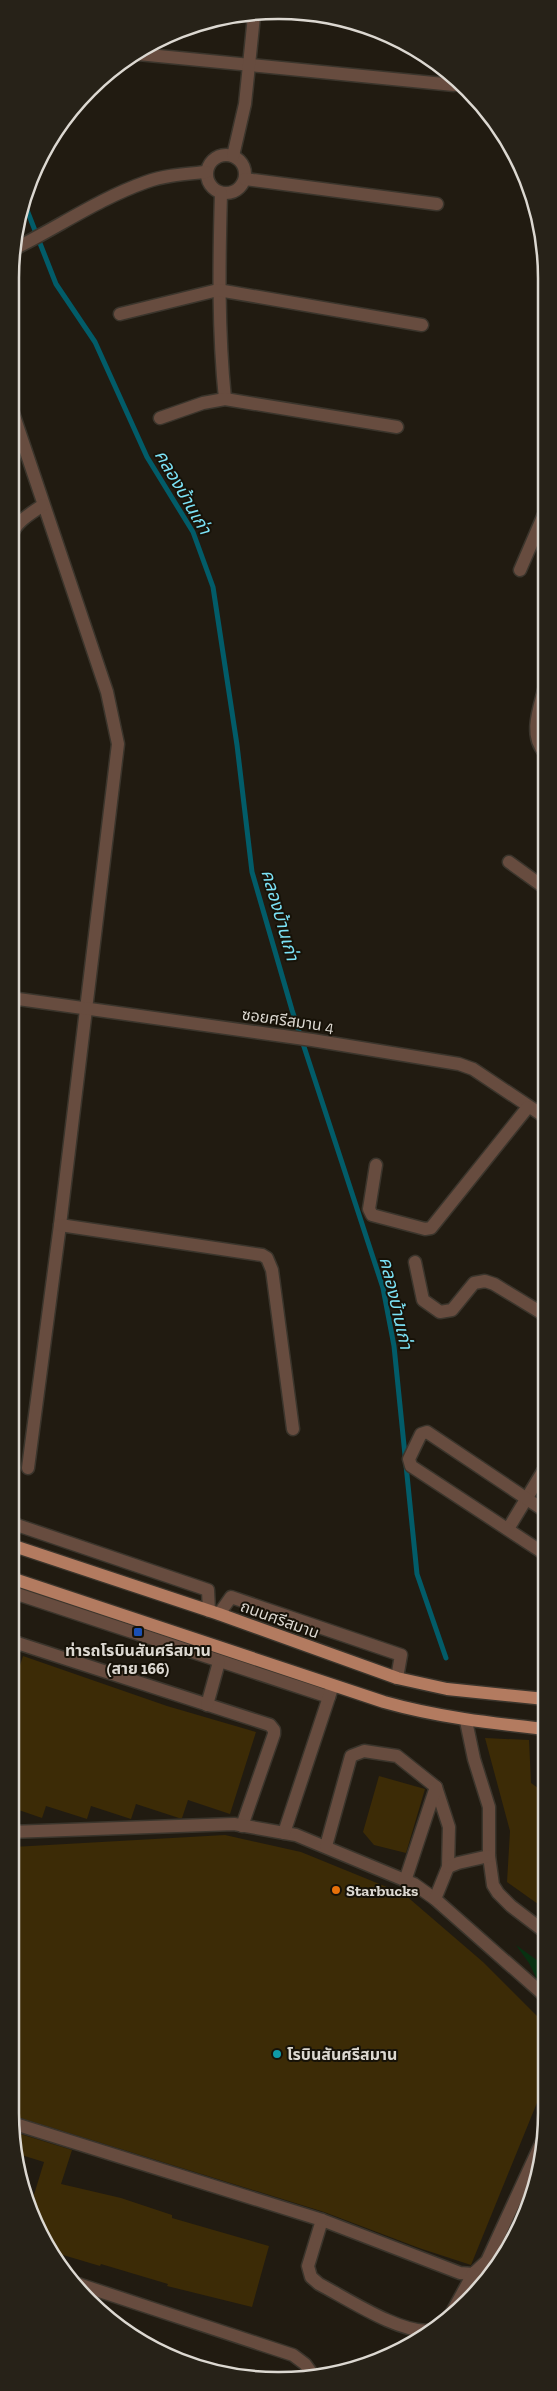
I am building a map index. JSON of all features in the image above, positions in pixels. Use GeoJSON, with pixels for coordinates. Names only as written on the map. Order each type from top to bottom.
{"type":"FeatureCollection","features":[{"type":"Feature","properties":{"kind":"main road","name":"ถนนศรีสมาน"},"geometry":{"type":"LineString","coordinates":[[19,1548],[214,1613],[397,1678],[446,1689],[538,1698]]}},
{"type":"Feature","properties":{"kind":"main road"},"geometry":{"type":"LineString","coordinates":[[19,1581],[331,1692],[466,1721],[538,1728]]}},
{"type":"Feature","properties":{"kind":"street"},"geometry":{"type":"LineString","coordinates":[[233,156],[250,64],[254,20]]}},
{"type":"Feature","properties":{"kind":"street"},"geometry":{"type":"LineString","coordinates":[[148,55],[452,85]]}},
{"type":"Feature","properties":{"kind":"street"},"geometry":{"type":"LineString","coordinates":[[224,155],[233,156],[243,165],[245,179],[236,191],[221,193],[212,189],[207,181],[206,172],[209,164],[215,158],[224,155]]}},
{"type":"Feature","properties":{"kind":"street"},"geometry":{"type":"LineString","coordinates":[[21,246],[97,202],[146,182],[169,176],[206,172]]}},
{"type":"Feature","properties":{"kind":"street"},"geometry":{"type":"LineString","coordinates":[[245,179],[436,204]]}},
{"type":"Feature","properties":{"kind":"street"},"geometry":{"type":"LineString","coordinates":[[221,193],[218,290],[220,347],[225,399]]}},
{"type":"Feature","properties":{"kind":"street"},"geometry":{"type":"LineString","coordinates":[[120,314],[218,290],[422,325]]}},
{"type":"Feature","properties":{"kind":"street"},"geometry":{"type":"LineString","coordinates":[[160,418],[203,403],[225,399],[397,427]]}},
{"type":"Feature","properties":{"kind":"street"},"geometry":{"type":"LineString","coordinates":[[19,431],[107,692],[118,744],[60,1225],[28,1468]]}},
{"type":"Feature","properties":{"kind":"street"},"geometry":{"type":"LineString","coordinates":[[19,524],[43,505]]}},
{"type":"Feature","properties":{"kind":"street"},"geometry":{"type":"LineString","coordinates":[[520,570],[538,528]]}},
{"type":"Feature","properties":{"kind":"street"},"geometry":{"type":"LineString","coordinates":[[538,720],[535,734],[538,746]]}},
{"type":"Feature","properties":{"kind":"street"},"geometry":{"type":"LineString","coordinates":[[509,862],[538,883]]}},
{"type":"Feature","properties":{"kind":"street","name":"ซอยศรีสมาน 4"},"geometry":{"type":"LineString","coordinates":[[19,999],[312,1040],[466,1066],[538,1112]]}},
{"type":"Feature","properties":{"kind":"street"},"geometry":{"type":"LineString","coordinates":[[376,1165],[369,1209],[372,1215],[425,1229],[431,1228],[528,1106]]}},
{"type":"Feature","properties":{"kind":"street"},"geometry":{"type":"LineString","coordinates":[[60,1225],[267,1258],[272,1270],[293,1429]]}},
{"type":"Feature","properties":{"kind":"street"},"geometry":{"type":"LineString","coordinates":[[415,1262],[422,1300],[440,1312],[452,1310],[474,1282],[485,1281],[494,1284],[538,1311]]}},
{"type":"Feature","properties":{"kind":"street"},"geometry":{"type":"LineString","coordinates":[[538,1507],[427,1432],[421,1434],[409,1458],[411,1466],[538,1549]]}},
{"type":"Feature","properties":{"kind":"street"},"geometry":{"type":"LineString","coordinates":[[508,1529],[538,1479]]}},
{"type":"Feature","properties":{"kind":"street"},"geometry":{"type":"LineString","coordinates":[[19,1526],[208,1590],[214,1613]]}},
{"type":"Feature","properties":{"kind":"street"},"geometry":{"type":"LineString","coordinates":[[19,1595],[219,1662],[331,1692],[284,1834]]}},
{"type":"Feature","properties":{"kind":"street"},"geometry":{"type":"LineString","coordinates":[[214,1613],[230,1597],[401,1655],[397,1678]]}},
{"type":"Feature","properties":{"kind":"street"},"geometry":{"type":"LineString","coordinates":[[19,1644],[270,1725],[274,1730],[242,1826]]}},
{"type":"Feature","properties":{"kind":"street"},"geometry":{"type":"LineString","coordinates":[[207,1705],[219,1662]]}},
{"type":"Feature","properties":{"kind":"street"},"geometry":{"type":"LineString","coordinates":[[466,1721],[474,1759],[489,1807],[489,1856],[493,1885],[498,1893],[538,1926]]}},
{"type":"Feature","properties":{"kind":"street"},"geometry":{"type":"LineString","coordinates":[[326,1846],[351,1756],[364,1751],[397,1756],[436,1787],[449,1827],[448,1867],[434,1899]]}},
{"type":"Feature","properties":{"kind":"street"},"geometry":{"type":"LineString","coordinates":[[405,1881],[436,1787]]}},
{"type":"Feature","properties":{"kind":"street"},"geometry":{"type":"LineString","coordinates":[[19,1832],[234,1824],[296,1835],[414,1884],[434,1899],[538,1990]]}},
{"type":"Feature","properties":{"kind":"street"},"geometry":{"type":"LineString","coordinates":[[448,1867],[489,1856]]}},
{"type":"Feature","properties":{"kind":"street"},"geometry":{"type":"LineString","coordinates":[[19,2126],[322,2220],[460,2273],[473,2274]]}},
{"type":"Feature","properties":{"kind":"street"},"geometry":{"type":"LineString","coordinates":[[460,2298],[473,2274],[487,2261],[534,2160]]}},
{"type":"Feature","properties":{"kind":"street"},"geometry":{"type":"LineString","coordinates":[[322,2220],[308,2266],[311,2277],[319,2284],[398,2325],[418,2331]]}},
{"type":"Feature","properties":{"kind":"street"},"geometry":{"type":"LineString","coordinates":[[85,2286],[293,2355],[305,2364],[310,2370]]}},
{"type":"Feature","properties":{"kind":"green space"},"geometry":{"type":"Polygon","coordinates":[[[516,1945],[538,1961],[538,1982],[529,1963],[516,1945]]]}},
{"type":"Feature","properties":{"kind":"building"},"geometry":{"type":"Polygon","coordinates":[[[23,1656],[167,1706],[256,1732],[230,1814],[188,1800],[182,1818],[136,1804],[131,1819],[91,1806],[87,1819],[46,1806],[42,1818],[19,1810],[19,1668],[23,1656]]]}},
{"type":"Feature","properties":{"kind":"building"},"geometry":{"type":"Polygon","coordinates":[[[485,1738],[529,1740],[531,1783],[538,1788],[538,1904],[507,1882],[510,1831],[485,1738]]]}},
{"type":"Feature","properties":{"kind":"building"},"geometry":{"type":"Polygon","coordinates":[[[379,1776],[425,1789],[406,1853],[374,1845],[363,1832],[379,1776]]]}},
{"type":"Feature","properties":{"kind":"building","name":"โรบินสันศรีสมาน"},"geometry":{"type":"Polygon","coordinates":[[[225,1835],[301,1852],[404,1894],[483,1962],[538,2017],[538,2100],[471,2265],[419,2248],[324,2212],[19,2117],[19,1847],[225,1835]]]}},
{"type":"Feature","properties":{"kind":"building"},"geometry":{"type":"Polygon","coordinates":[[[20,2134],[72,2150],[61,2184],[121,2198],[172,2215],[172,2218],[269,2246],[252,2307],[167,2286],[168,2284],[62,2255],[46,2227],[33,2197],[44,2162],[23,2155],[20,2134]]]}},
{"type":"Feature","properties":{"kind":"waterway","name":"คลองบ้านเก่า"},"geometry":{"type":"LineString","coordinates":[[28,212],[56,284],[95,342],[147,457],[193,532],[213,587],[237,745],[252,872],[292,1010],[383,1288],[394,1346],[417,1574],[446,1658]]}},
{"type":"Feature","properties":{"kind":"place","name":"ท่ารถโรบินสันศรีสมาน (สาย 166)"},"geometry":{"type":"Point","coordinates":[138,1632]}},
{"type":"Feature","properties":{"kind":"place","name":"Starbucks"},"geometry":{"type":"Point","coordinates":[336,1890]}},
{"type":"Feature","properties":{"kind":"place","name":"โรบินสันศรีสมาน"},"geometry":{"type":"Point","coordinates":[277,2054]}}]}
